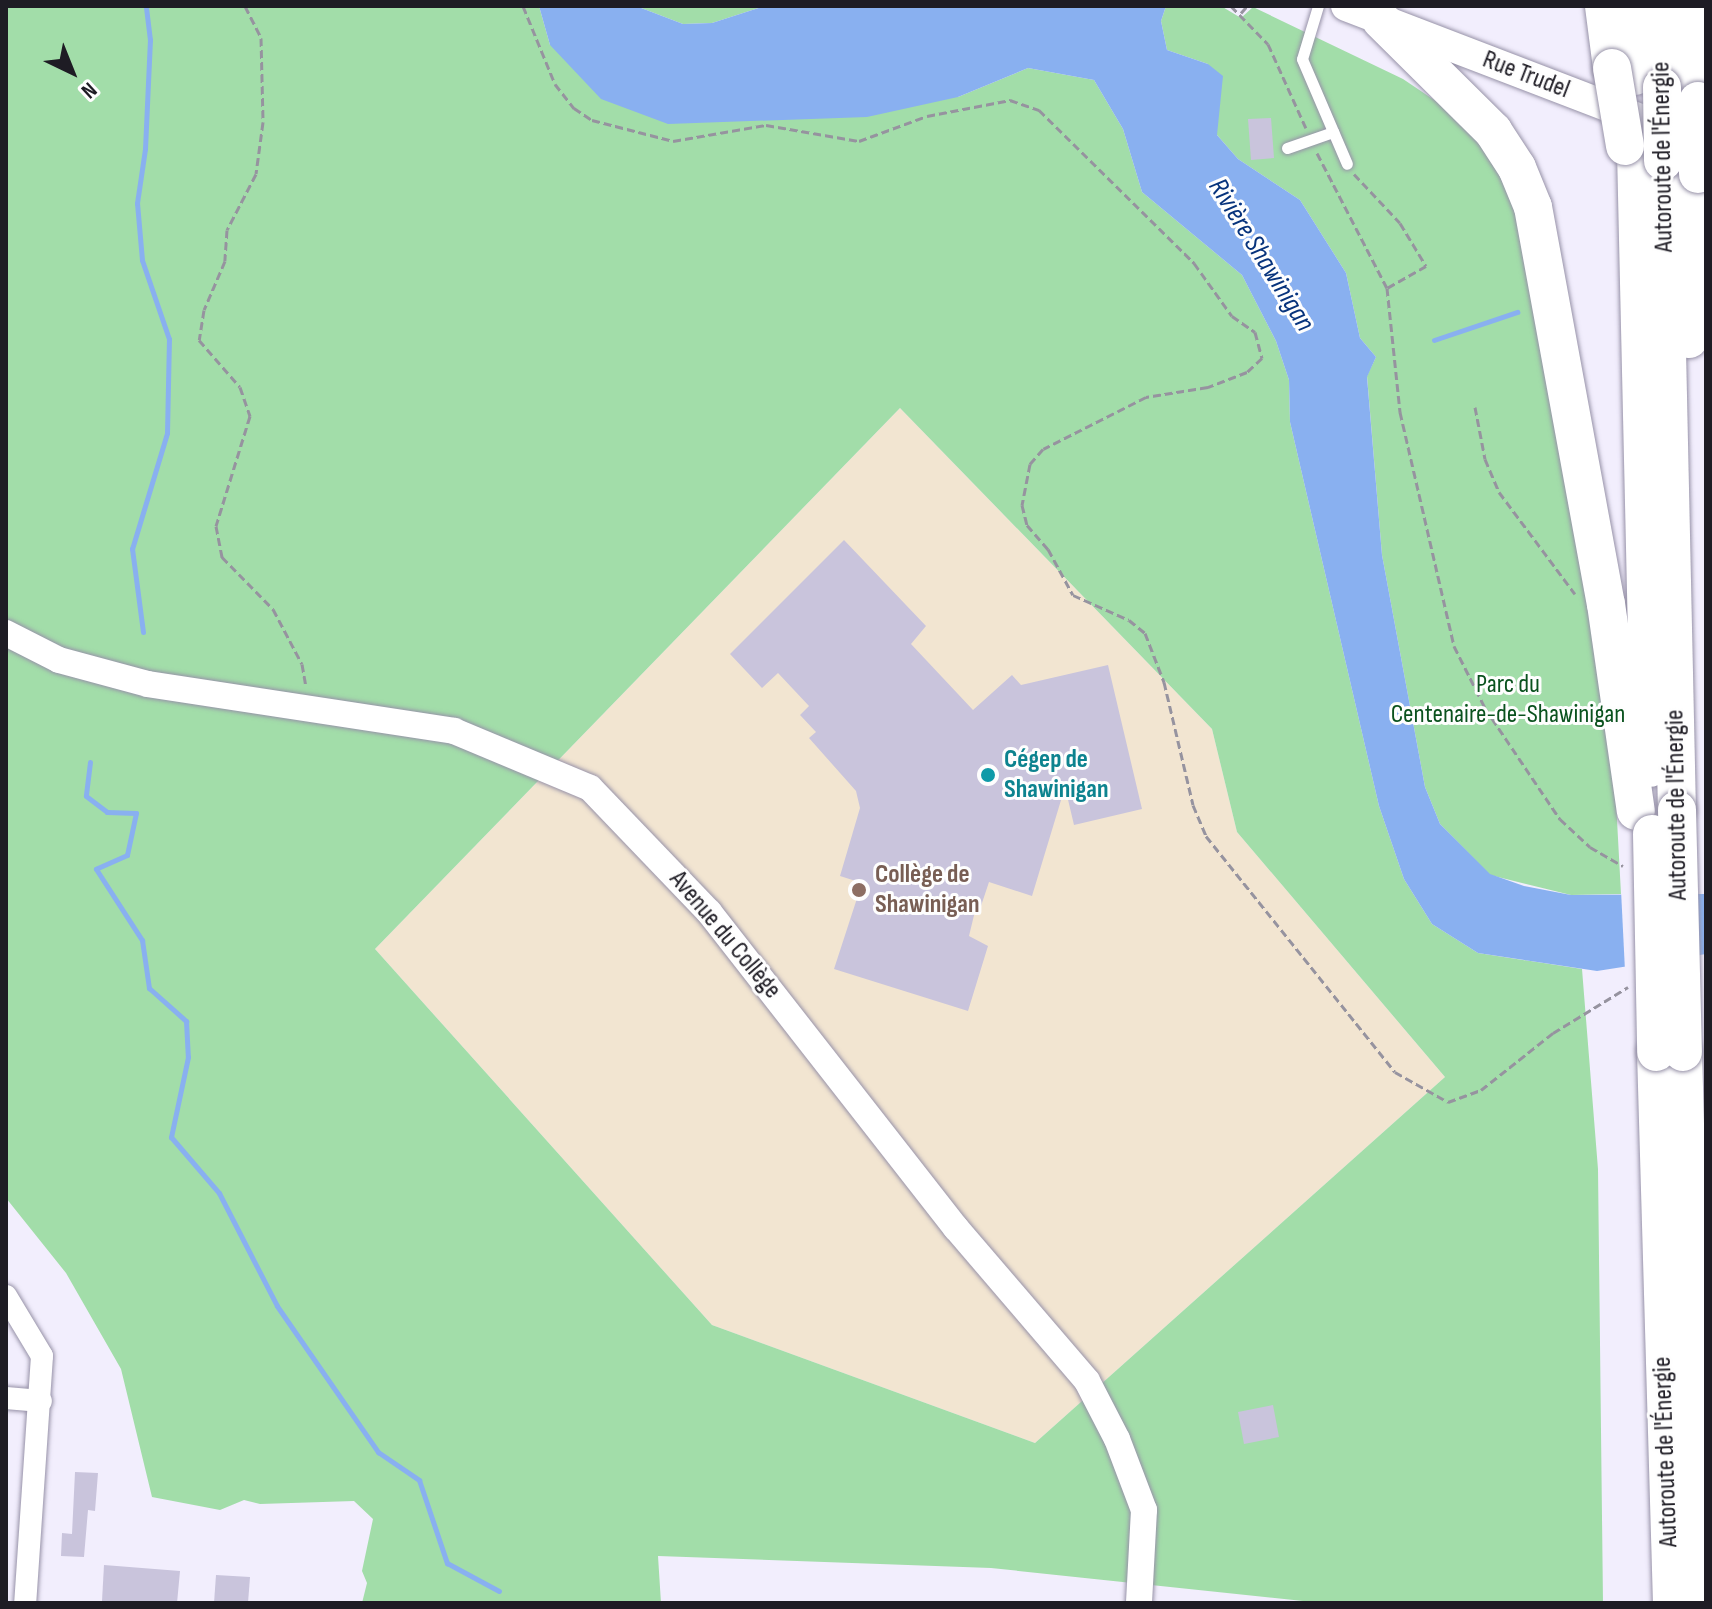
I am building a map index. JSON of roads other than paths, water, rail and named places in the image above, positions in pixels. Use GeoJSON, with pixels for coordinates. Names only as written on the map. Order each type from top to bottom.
{"type":"FeatureCollection","features":[{"type":"Feature","properties":{"kind":"highway"},"geometry":{"type":"LineString","coordinates":[[1604,6],[1636,77],[1641,152]]}},
{"type":"Feature","properties":{"kind":"highway","name":"Autoroute de l'Énergie"},"geometry":{"type":"LineString","coordinates":[[1633,6],[1641,152],[1674,557],[1655,811],[1652,913],[1669,1052],[1672,1603]]}},
{"type":"Feature","properties":{"kind":"highway","name":"Autoroute de l'Énergie"},"geometry":{"type":"LineString","coordinates":[[1636,77],[1660,6]]}},
{"type":"Feature","properties":{"kind":"highway"},"geometry":{"type":"LineString","coordinates":[[1674,557],[1702,159],[1698,101],[1698,6]]}},
{"type":"Feature","properties":{"kind":"highway"},"geometry":{"type":"LineString","coordinates":[[1381,20],[1433,77],[1486,123],[1507,150],[1530,196],[1606,604],[1655,811]]}},
{"type":"Feature","properties":{"kind":"highway","name":"Autoroute de l'Énergie"},"geometry":{"type":"LineString","coordinates":[[1641,152],[1638,228],[1655,811],[1703,1603]]}},
{"type":"Feature","properties":{"kind":"main road","name":"Rue Trudel"},"geometry":{"type":"LineString","coordinates":[[1346,6],[1702,159]]}},
{"type":"Feature","properties":{"kind":"street","name":"Avenue du Collège"},"geometry":{"type":"LineString","coordinates":[[6,633],[59,660],[148,684],[454,731],[530,758],[590,788],[653,850],[709,912],[956,1228],[1087,1381],[1117,1439],[1144,1510],[1139,1603]]}},
{"type":"Feature","properties":{"kind":"street"},"geometry":{"type":"LineString","coordinates":[[6,1296],[42,1356],[25,1603]]}},
{"type":"Feature","properties":{"kind":"street"},"geometry":{"type":"LineString","coordinates":[[6,1398],[41,1401]]}},
{"type":"Feature","properties":{"kind":"lane"},"geometry":{"type":"LineString","coordinates":[[1318,6],[1302,59],[1351,169]]}},
{"type":"Feature","properties":{"kind":"lane"},"geometry":{"type":"LineString","coordinates":[[1287,148],[1333,132]]}},
{"type":"Feature","properties":{"kind":"water","name":"Rivière Shawinigan"},"geometry":{"type":"Polygon","coordinates":[[[539,6],[636,6],[683,24],[712,23],[765,6],[1166,6],[1161,21],[1167,50],[1208,64],[1223,76],[1217,135],[1238,159],[1300,200],[1346,273],[1360,338],[1376,357],[1367,377],[1382,555],[1425,787],[1440,824],[1490,874],[1524,886],[1571,895],[1706,894],[1706,954],[1597,971],[1478,953],[1432,924],[1404,879],[1379,806],[1290,422],[1289,380],[1276,341],[1242,275],[1142,192],[1123,129],[1094,80],[1028,68],[958,97],[867,117],[668,124],[601,99],[550,45],[539,6]]]}},
{"type":"Feature","properties":{"kind":"waterway"},"geometry":{"type":"LineString","coordinates":[[143,632],[132,549],[167,433],[169,339],[142,260],[137,203],[145,149],[150,40],[146,6]]}},
{"type":"Feature","properties":{"kind":"waterway"},"geometry":{"type":"LineString","coordinates":[[1434,340],[1517,312]]}},
{"type":"Feature","properties":{"kind":"waterway"},"geometry":{"type":"LineString","coordinates":[[90,762],[86,796],[107,812],[136,813],[127,855],[96,869],[142,940],[149,988],[186,1021],[188,1057],[171,1137],[219,1193],[277,1306],[378,1452],[419,1480],[447,1563],[499,1591]]}},
{"type":"Feature","properties":{"kind":"place","name":"Cégep de Shawinigan"},"geometry":{"type":"Point","coordinates":[988,775]}},
{"type":"Feature","properties":{"kind":"place","name":"Collège de Shawinigan"},"geometry":{"type":"Point","coordinates":[859,890]}},
{"type":"Feature","properties":{"kind":"park label","name":"Parc du Centenaire-de-Shawinigan"},"geometry":{"type":"Point","coordinates":[1508,700]}}]}
